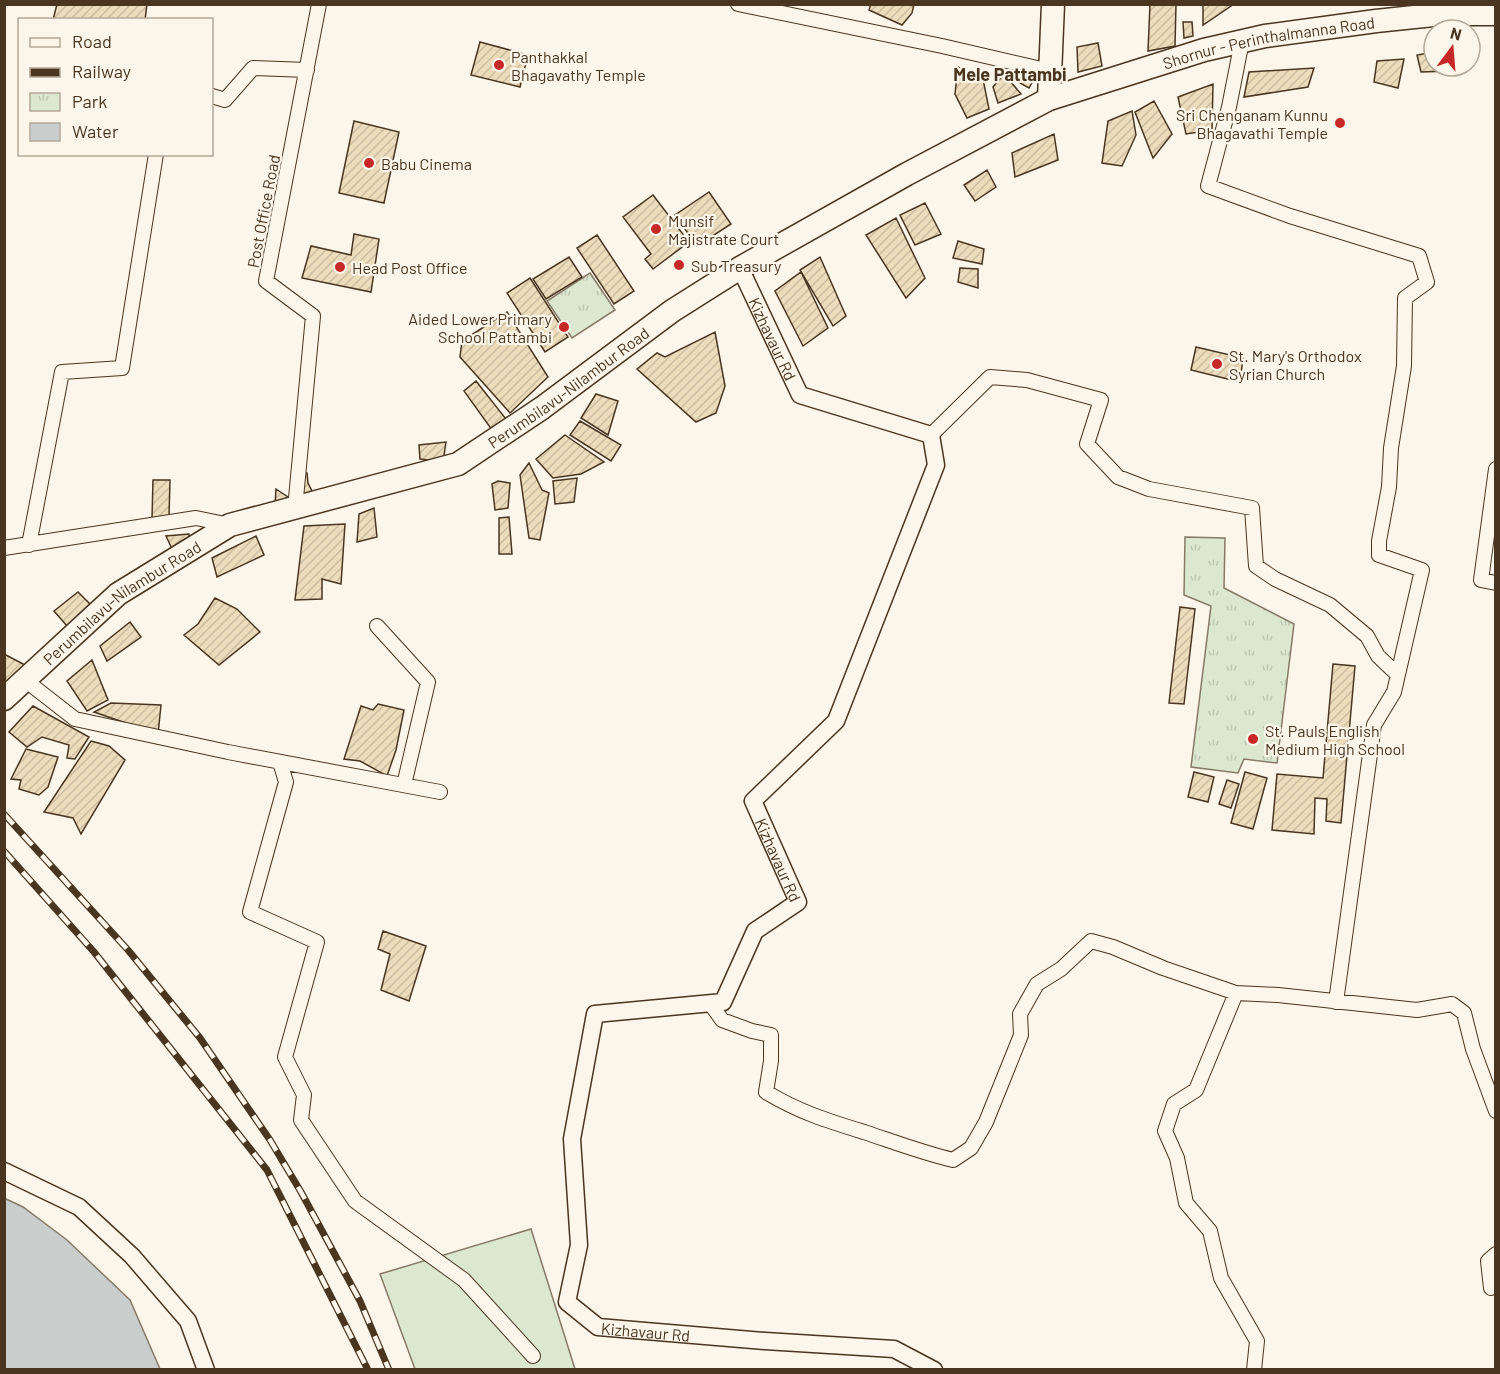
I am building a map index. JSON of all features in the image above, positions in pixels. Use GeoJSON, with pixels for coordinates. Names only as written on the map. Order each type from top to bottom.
{"type":"FeatureCollection","features":[{"type":"Feature","properties":{"kind":"main road"},"geometry":{"type":"LineString","coordinates":[[1049,99],[1053,4]]}},
{"type":"Feature","properties":{"kind":"main road","name":"Shornur - Perinthalmanna Road"},"geometry":{"type":"LineString","coordinates":[[1049,99],[1204,50],[1264,36],[1443,14],[1496,14]]}},
{"type":"Feature","properties":{"kind":"main road","name":"Perumbilavu-Nilambur Road"},"geometry":{"type":"LineString","coordinates":[[4,699],[118,594],[230,525],[458,464],[542,408],[672,311],[740,268],[907,174],[1049,99]]}},
{"type":"Feature","properties":{"kind":"street","name":"Post Office Road"},"geometry":{"type":"LineString","coordinates":[[295,509],[313,316],[266,281],[319,4]]}},
{"type":"Feature","properties":{"kind":"street"},"geometry":{"type":"LineString","coordinates":[[738,4],[1050,71]]}},
{"type":"Feature","properties":{"kind":"street"},"geometry":{"type":"LineString","coordinates":[[1242,41],[1229,107],[1208,186],[1290,216],[1419,256],[1426,282],[1405,298],[1404,366],[1391,448],[1389,487],[1379,541],[1379,555],[1422,570],[1394,692],[1374,725],[1336,1002]]}},
{"type":"Feature","properties":{"kind":"street"},"geometry":{"type":"LineString","coordinates":[[213,96],[225,100],[253,68],[307,70]]}},
{"type":"Feature","properties":{"kind":"street"},"geometry":{"type":"LineString","coordinates":[[29,545],[63,372],[122,368],[156,156]]}},
{"type":"Feature","properties":{"kind":"street","name":"Kizhavaur Rd"},"geometry":{"type":"LineString","coordinates":[[740,268],[800,395],[931,435],[936,465],[836,721],[753,801],[798,902],[755,931],[723,1002],[595,1014],[572,1139],[579,1245],[567,1302],[598,1326],[765,1341],[894,1349],[934,1370]]}},
{"type":"Feature","properties":{"kind":"street"},"geometry":{"type":"LineString","coordinates":[[931,435],[990,377],[1027,380],[1101,400],[1087,444],[1118,477],[1149,489],[1252,508],[1256,566],[1275,579],[1330,605],[1367,636],[1378,656],[1398,675]]}},
{"type":"Feature","properties":{"kind":"street"},"geometry":{"type":"LineString","coordinates":[[1496,469],[1481,580],[1496,583]]}},
{"type":"Feature","properties":{"kind":"street"},"geometry":{"type":"LineString","coordinates":[[4,549],[196,518],[230,525]]}},
{"type":"Feature","properties":{"kind":"street"},"geometry":{"type":"LineString","coordinates":[[377,626],[428,682],[404,785]]}},
{"type":"Feature","properties":{"kind":"street"},"geometry":{"type":"LineString","coordinates":[[25,680],[75,719],[280,762],[440,792]]}},
{"type":"Feature","properties":{"kind":"street"},"geometry":{"type":"LineString","coordinates":[[280,762],[286,782],[250,912],[317,942],[285,1057],[304,1095],[301,1120],[355,1200],[464,1280],[533,1356]]}},
{"type":"Feature","properties":{"kind":"street"},"geometry":{"type":"LineString","coordinates":[[710,1003],[722,1020],[771,1035],[771,1061],[766,1092],[823,1120],[926,1154],[953,1160],[971,1149],[986,1122],[1021,1035],[1020,1014],[1037,984],[1061,969],[1091,941],[1236,993],[1278,995],[1417,1010],[1452,1004],[1464,1013],[1473,1049],[1496,1111]]}},
{"type":"Feature","properties":{"kind":"street"},"geometry":{"type":"LineString","coordinates":[[1236,993],[1196,1090],[1174,1104],[1165,1131],[1177,1158],[1186,1203],[1210,1230],[1221,1278],[1257,1341],[1254,1370]]}},
{"type":"Feature","properties":{"kind":"street"},"geometry":{"type":"LineString","coordinates":[[4,1171],[79,1207],[132,1256],[188,1321],[206,1370]]}},
{"type":"Feature","properties":{"kind":"street"},"geometry":{"type":"LineString","coordinates":[[1491,1288],[1488,1262],[1496,1254]]}},
{"type":"Feature","properties":{"kind":"green space"},"geometry":{"type":"Polygon","coordinates":[[[590,273],[615,310],[572,338],[547,301],[590,273]]]}},
{"type":"Feature","properties":{"kind":"green space"},"geometry":{"type":"Polygon","coordinates":[[[1185,537],[1225,538],[1224,588],[1294,624],[1277,763],[1244,759],[1238,773],[1191,767],[1211,606],[1184,595],[1185,537]]]}},
{"type":"Feature","properties":{"kind":"green space"},"geometry":{"type":"Polygon","coordinates":[[[531,1229],[575,1369],[415,1369],[380,1274],[531,1229]]]}},
{"type":"Feature","properties":{"kind":"water"},"geometry":{"type":"Polygon","coordinates":[[[4,1198],[23,1207],[67,1240],[130,1300],[160,1369],[5,1369],[4,1198]]]}},
{"type":"Feature","properties":{"kind":"building"},"geometry":{"type":"Polygon","coordinates":[[[57,4],[147,4],[145,18],[54,18],[57,4]]]}},
{"type":"Feature","properties":{"kind":"building"},"geometry":{"type":"Polygon","coordinates":[[[871,4],[914,4],[912,13],[902,25],[869,10],[871,4]]]}},
{"type":"Feature","properties":{"kind":"building"},"geometry":{"type":"Polygon","coordinates":[[[1150,4],[1176,4],[1175,46],[1148,51],[1150,4]]]}},
{"type":"Feature","properties":{"kind":"building"},"geometry":{"type":"Polygon","coordinates":[[[1203,4],[1234,4],[1203,25],[1203,4]]]}},
{"type":"Feature","properties":{"kind":"building"},"geometry":{"type":"Polygon","coordinates":[[[1183,22],[1192,22],[1193,36],[1184,38],[1183,22]]]}},
{"type":"Feature","properties":{"kind":"building","name":"Panthakkal Bhagavathy Temple"},"geometry":{"type":"Polygon","coordinates":[[[480,42],[528,55],[520,87],[471,75],[480,42]]]}},
{"type":"Feature","properties":{"kind":"building"},"geometry":{"type":"Polygon","coordinates":[[[1098,43],[1102,66],[1078,72],[1077,47],[1098,43]]]}},
{"type":"Feature","properties":{"kind":"building"},"geometry":{"type":"Polygon","coordinates":[[[1422,54],[1422,72],[1421,72],[1417,55],[1422,54]]]}},
{"type":"Feature","properties":{"kind":"building"},"geometry":{"type":"Polygon","coordinates":[[[1404,59],[1398,88],[1374,82],[1377,61],[1404,59]]]}},
{"type":"Feature","properties":{"kind":"building"},"geometry":{"type":"Polygon","coordinates":[[[958,67],[983,79],[989,109],[967,118],[955,94],[958,67]]]}},
{"type":"Feature","properties":{"kind":"building"},"geometry":{"type":"Polygon","coordinates":[[[1314,68],[1308,87],[1244,97],[1249,72],[1314,68]]]}},
{"type":"Feature","properties":{"kind":"building"},"geometry":{"type":"Polygon","coordinates":[[[1022,70],[1038,72],[1029,88],[1018,82],[1022,70]]]}},
{"type":"Feature","properties":{"kind":"building"},"geometry":{"type":"Polygon","coordinates":[[[1004,74],[1021,94],[998,103],[993,87],[1004,74]]]}},
{"type":"Feature","properties":{"kind":"building"},"geometry":{"type":"Polygon","coordinates":[[[1213,84],[1212,130],[1186,134],[1178,97],[1213,84]]]}},
{"type":"Feature","properties":{"kind":"building"},"geometry":{"type":"Polygon","coordinates":[[[1154,101],[1172,134],[1153,158],[1135,112],[1154,101]]]}},
{"type":"Feature","properties":{"kind":"building"},"geometry":{"type":"Polygon","coordinates":[[[1132,111],[1136,135],[1122,166],[1102,163],[1108,121],[1132,111]]]}},
{"type":"Feature","properties":{"kind":"building","name":"Babu Cinema"},"geometry":{"type":"Polygon","coordinates":[[[354,121],[399,132],[384,203],[339,193],[354,121]]]}},
{"type":"Feature","properties":{"kind":"building"},"geometry":{"type":"Polygon","coordinates":[[[1054,134],[1058,160],[1015,177],[1012,153],[1054,134]]]}},
{"type":"Feature","properties":{"kind":"building"},"geometry":{"type":"Polygon","coordinates":[[[987,170],[996,187],[975,201],[964,185],[987,170]]]}},
{"type":"Feature","properties":{"kind":"building"},"geometry":{"type":"Polygon","coordinates":[[[709,192],[731,224],[697,246],[675,215],[709,192]]]}},
{"type":"Feature","properties":{"kind":"building","name":"Munsif Majistrate Court"},"geometry":{"type":"Polygon","coordinates":[[[653,195],[689,242],[653,269],[645,259],[651,254],[623,217],[653,195]]]}},
{"type":"Feature","properties":{"kind":"building"},"geometry":{"type":"Polygon","coordinates":[[[925,203],[941,234],[915,245],[900,215],[925,203]]]}},
{"type":"Feature","properties":{"kind":"building"},"geometry":{"type":"Polygon","coordinates":[[[896,218],[925,278],[906,298],[866,235],[896,218]]]}},
{"type":"Feature","properties":{"kind":"building","name":"Head Post Office"},"geometry":{"type":"Polygon","coordinates":[[[354,234],[379,239],[371,292],[302,278],[311,246],[351,255],[354,234]]]}},
{"type":"Feature","properties":{"kind":"building"},"geometry":{"type":"Polygon","coordinates":[[[597,235],[634,291],[614,304],[577,248],[597,235]]]}},
{"type":"Feature","properties":{"kind":"building"},"geometry":{"type":"Polygon","coordinates":[[[958,241],[984,249],[982,264],[953,258],[958,241]]]}},
{"type":"Feature","properties":{"kind":"building","name":"Aided Lower Primary School Pattambi"},"geometry":{"type":"Polygon","coordinates":[[[569,257],[582,277],[546,299],[533,279],[569,257]]]}},
{"type":"Feature","properties":{"kind":"building"},"geometry":{"type":"Polygon","coordinates":[[[820,257],[846,316],[833,326],[800,270],[820,257]]]}},
{"type":"Feature","properties":{"kind":"building"},"geometry":{"type":"Polygon","coordinates":[[[960,268],[978,269],[978,288],[958,282],[960,268]]]}},
{"type":"Feature","properties":{"kind":"building"},"geometry":{"type":"Polygon","coordinates":[[[801,272],[828,328],[803,346],[775,291],[801,272]]]}},
{"type":"Feature","properties":{"kind":"building"},"geometry":{"type":"Polygon","coordinates":[[[530,278],[568,337],[545,352],[507,293],[530,278]]]}},
{"type":"Feature","properties":{"kind":"building"},"geometry":{"type":"Polygon","coordinates":[[[507,312],[548,377],[510,413],[460,357],[462,341],[507,312]]]}},
{"type":"Feature","properties":{"kind":"building"},"geometry":{"type":"Polygon","coordinates":[[[715,332],[725,386],[716,413],[696,422],[637,369],[657,353],[665,357],[715,332]]]}},
{"type":"Feature","properties":{"kind":"building","name":"St. Mary's Orthodox Syrian Church"},"geometry":{"type":"Polygon","coordinates":[[[1196,347],[1243,358],[1240,382],[1191,370],[1196,347]]]}},
{"type":"Feature","properties":{"kind":"building"},"geometry":{"type":"Polygon","coordinates":[[[476,381],[506,419],[492,430],[464,391],[476,381]]]}},
{"type":"Feature","properties":{"kind":"building"},"geometry":{"type":"Polygon","coordinates":[[[596,394],[618,401],[608,435],[581,418],[596,394]]]}},
{"type":"Feature","properties":{"kind":"building"},"geometry":{"type":"Polygon","coordinates":[[[580,421],[621,445],[611,461],[570,435],[580,421]]]}},
{"type":"Feature","properties":{"kind":"building"},"geometry":{"type":"Polygon","coordinates":[[[565,435],[604,462],[581,474],[553,478],[536,459],[565,435]]]}},
{"type":"Feature","properties":{"kind":"building"},"geometry":{"type":"Polygon","coordinates":[[[446,442],[443,462],[420,459],[419,445],[446,442]]]}},
{"type":"Feature","properties":{"kind":"building"},"geometry":{"type":"Polygon","coordinates":[[[529,463],[542,490],[549,493],[540,540],[529,538],[520,475],[529,463]]]}},
{"type":"Feature","properties":{"kind":"building"},"geometry":{"type":"Polygon","coordinates":[[[302,473],[307,473],[308,483],[313,493],[299,495],[302,473]]]}},
{"type":"Feature","properties":{"kind":"building"},"geometry":{"type":"Polygon","coordinates":[[[577,478],[574,502],[555,504],[553,481],[577,478]]]}},
{"type":"Feature","properties":{"kind":"building"},"geometry":{"type":"Polygon","coordinates":[[[153,480],[170,480],[169,516],[152,518],[153,480]]]}},
{"type":"Feature","properties":{"kind":"building"},"geometry":{"type":"Polygon","coordinates":[[[498,481],[510,483],[508,508],[495,510],[492,484],[498,481]]]}},
{"type":"Feature","properties":{"kind":"building"},"geometry":{"type":"Polygon","coordinates":[[[276,489],[291,499],[275,505],[276,489]]]}},
{"type":"Feature","properties":{"kind":"building"},"geometry":{"type":"Polygon","coordinates":[[[374,508],[377,537],[357,542],[359,514],[374,508]]]}},
{"type":"Feature","properties":{"kind":"building"},"geometry":{"type":"Polygon","coordinates":[[[509,517],[512,554],[499,554],[499,518],[509,517]]]}},
{"type":"Feature","properties":{"kind":"building"},"geometry":{"type":"Polygon","coordinates":[[[345,524],[341,584],[322,579],[322,599],[295,600],[304,526],[345,524]]]}},
{"type":"Feature","properties":{"kind":"building"},"geometry":{"type":"Polygon","coordinates":[[[189,534],[190,545],[174,553],[166,536],[189,534]]]}},
{"type":"Feature","properties":{"kind":"building"},"geometry":{"type":"Polygon","coordinates":[[[256,536],[264,555],[217,577],[212,558],[256,536]]]}},
{"type":"Feature","properties":{"kind":"building"},"geometry":{"type":"Polygon","coordinates":[[[78,592],[91,605],[67,626],[54,611],[78,592]]]}},
{"type":"Feature","properties":{"kind":"building"},"geometry":{"type":"Polygon","coordinates":[[[215,598],[237,609],[260,632],[219,665],[184,635],[198,624],[215,598]]]}},
{"type":"Feature","properties":{"kind":"building"},"geometry":{"type":"Polygon","coordinates":[[[1180,607],[1195,609],[1184,704],[1169,703],[1180,607]]]}},
{"type":"Feature","properties":{"kind":"building"},"geometry":{"type":"Polygon","coordinates":[[[130,622],[141,637],[107,661],[100,646],[130,622]]]}},
{"type":"Feature","properties":{"kind":"building"},"geometry":{"type":"Polygon","coordinates":[[[4,654],[25,665],[4,685],[4,654]]]}},
{"type":"Feature","properties":{"kind":"building"},"geometry":{"type":"Polygon","coordinates":[[[92,660],[108,700],[87,711],[67,681],[92,660]]]}},
{"type":"Feature","properties":{"kind":"building"},"geometry":{"type":"Polygon","coordinates":[[[1333,664],[1355,666],[1341,823],[1326,821],[1327,799],[1315,798],[1314,834],[1272,830],[1277,774],[1323,778],[1333,664]]]}},
{"type":"Feature","properties":{"kind":"building"},"geometry":{"type":"Polygon","coordinates":[[[111,703],[161,705],[158,734],[94,712],[111,703]]]}},
{"type":"Feature","properties":{"kind":"building"},"geometry":{"type":"Polygon","coordinates":[[[378,704],[404,710],[396,750],[387,776],[360,761],[344,759],[361,706],[373,710],[378,704]]]}},
{"type":"Feature","properties":{"kind":"building"},"geometry":{"type":"Polygon","coordinates":[[[33,706],[89,737],[75,759],[67,758],[69,745],[42,737],[27,747],[9,732],[33,706]]]}},
{"type":"Feature","properties":{"kind":"building"},"geometry":{"type":"Polygon","coordinates":[[[91,741],[109,746],[125,760],[81,834],[73,818],[44,812],[91,741]]]}},
{"type":"Feature","properties":{"kind":"building"},"geometry":{"type":"Polygon","coordinates":[[[26,749],[58,757],[48,787],[39,795],[19,789],[21,780],[11,779],[26,749]]]}},
{"type":"Feature","properties":{"kind":"building"},"geometry":{"type":"Polygon","coordinates":[[[1194,772],[1214,777],[1208,802],[1188,797],[1194,772]]]}},
{"type":"Feature","properties":{"kind":"building"},"geometry":{"type":"Polygon","coordinates":[[[1245,772],[1267,778],[1253,829],[1231,823],[1245,772]]]}},
{"type":"Feature","properties":{"kind":"building"},"geometry":{"type":"Polygon","coordinates":[[[1227,780],[1239,784],[1231,808],[1219,804],[1227,780]]]}},
{"type":"Feature","properties":{"kind":"building"},"geometry":{"type":"Polygon","coordinates":[[[383,931],[426,946],[409,1001],[381,990],[390,954],[378,949],[383,931]]]}},
{"type":"Feature","properties":{"kind":"railway"},"geometry":{"type":"LineString","coordinates":[[4,814],[128,950],[200,1038],[270,1140],[301,1192],[360,1301],[389,1370]]}},
{"type":"Feature","properties":{"kind":"railway"},"geometry":{"type":"LineString","coordinates":[[4,851],[94,952],[267,1170],[368,1370]]}},
{"type":"Feature","properties":{"kind":"place","name":"Panthakkal Bhagavathy Temple"},"geometry":{"type":"Point","coordinates":[499,65]}},
{"type":"Feature","properties":{"kind":"place","name":"Sri Chenganam Kunnu Bhagavathi Temple"},"geometry":{"type":"Point","coordinates":[1340,123]}},
{"type":"Feature","properties":{"kind":"place","name":"Babu Cinema"},"geometry":{"type":"Point","coordinates":[369,163]}},
{"type":"Feature","properties":{"kind":"place","name":"Munsif Majistrate Court"},"geometry":{"type":"Point","coordinates":[656,229]}},
{"type":"Feature","properties":{"kind":"place","name":"Sub Treasury"},"geometry":{"type":"Point","coordinates":[679,265]}},
{"type":"Feature","properties":{"kind":"place","name":"Head Post Office"},"geometry":{"type":"Point","coordinates":[340,267]}},
{"type":"Feature","properties":{"kind":"place","name":"Aided Lower Primary School Pattambi"},"geometry":{"type":"Point","coordinates":[564,327]}},
{"type":"Feature","properties":{"kind":"place","name":"St. Mary's Orthodox Syrian Church"},"geometry":{"type":"Point","coordinates":[1217,364]}},
{"type":"Feature","properties":{"kind":"place","name":"St. Pauls English Medium High School"},"geometry":{"type":"Point","coordinates":[1253,739]}},
{"type":"Feature","properties":{"kind":"district","name":"Mele Pattambi"},"geometry":{"type":"Point","coordinates":[1010,74]}}]}
